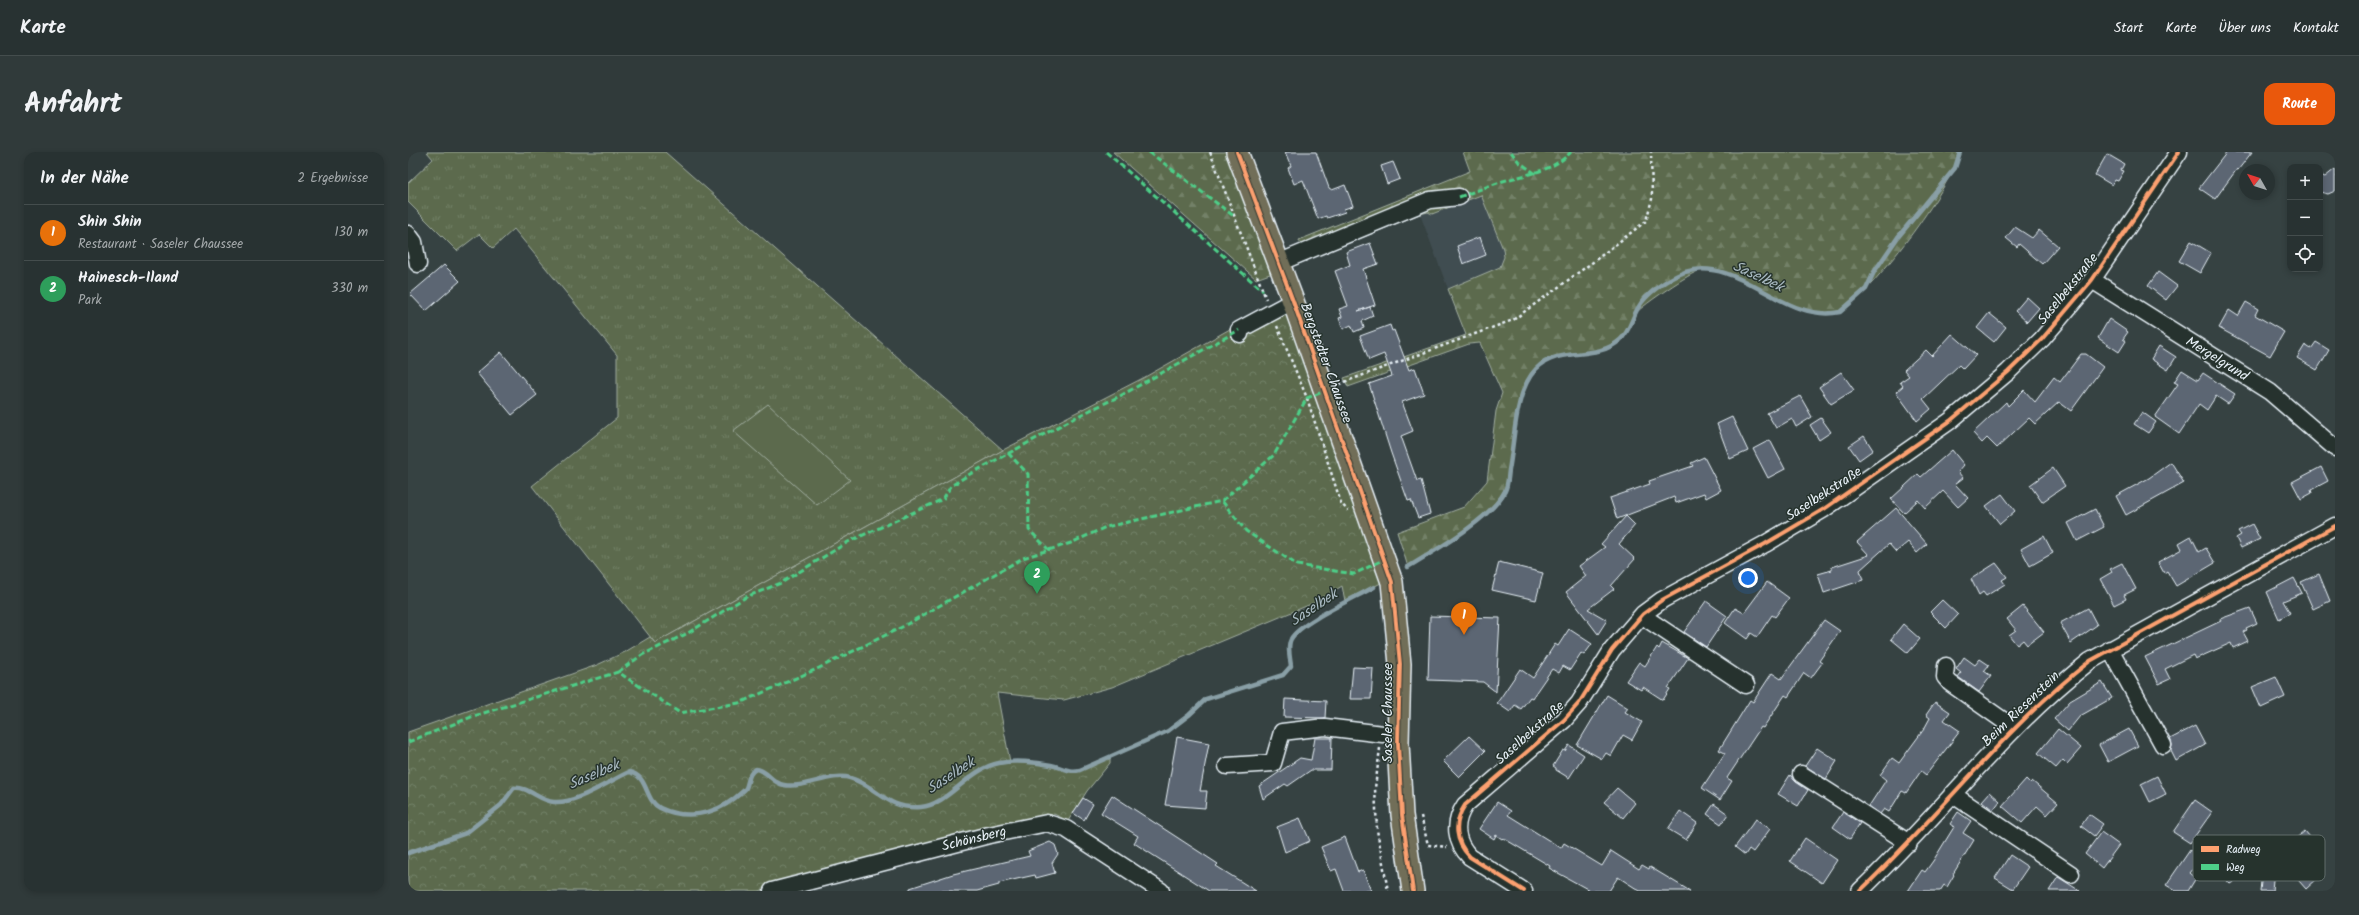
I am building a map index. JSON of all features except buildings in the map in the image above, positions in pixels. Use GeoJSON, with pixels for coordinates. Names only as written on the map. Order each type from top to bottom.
{"type":"FeatureCollection","features":[{"type":"Feature","properties":{"kind":"main road","name":"Bergstedter Chaussee"},"geometry":{"type":"LineString","coordinates":[[1237,152],[1293,301],[1392,582]]}},
{"type":"Feature","properties":{"kind":"main road","name":"Saseler Chaussee"},"geometry":{"type":"LineString","coordinates":[[1392,582],[1399,658],[1391,733],[1413,891]]}},
{"type":"Feature","properties":{"kind":"street","name":"Saselbekstraße"},"geometry":{"type":"LineString","coordinates":[[1459,844],[1457,823],[1459,813],[1465,805],[1548,735],[1579,703],[1612,650],[1644,614],[1662,600],[1765,544],[1824,509],[1950,421],[2008,372],[2042,339],[2092,280],[2179,152]]}},
{"type":"Feature","properties":{"kind":"street"},"geometry":{"type":"LineString","coordinates":[[1278,263],[1430,200],[1459,197]]}},
{"type":"Feature","properties":{"kind":"street"},"geometry":{"type":"LineString","coordinates":[[408,234],[414,242],[418,264]]}},
{"type":"Feature","properties":{"kind":"street","name":"Mergelgrund"},"geometry":{"type":"LineString","coordinates":[[2092,280],[2270,392],[2335,448]]}},
{"type":"Feature","properties":{"kind":"street"},"geometry":{"type":"LineString","coordinates":[[1240,334],[1239,330],[1250,318],[1271,313],[1293,301]]}},
{"type":"Feature","properties":{"kind":"street","name":"Beim Riesenstein"},"geometry":{"type":"LineString","coordinates":[[1860,891],[1909,843],[1952,794],[2014,728],[2061,684],[2090,661],[2335,526]]}},
{"type":"Feature","properties":{"kind":"street"},"geometry":{"type":"LineString","coordinates":[[1644,614],[1650,621],[1746,685]]}},
{"type":"Feature","properties":{"kind":"street"},"geometry":{"type":"LineString","coordinates":[[2110,649],[2164,745]]}},
{"type":"Feature","properties":{"kind":"street"},"geometry":{"type":"LineString","coordinates":[[1946,666],[1945,678],[1950,683],[2014,728]]}},
{"type":"Feature","properties":{"kind":"street"},"geometry":{"type":"LineString","coordinates":[[1227,766],[1273,763],[1282,732],[1325,728],[1391,733]]}},
{"type":"Feature","properties":{"kind":"street"},"geometry":{"type":"LineString","coordinates":[[1800,774],[1909,843]]}},
{"type":"Feature","properties":{"kind":"street"},"geometry":{"type":"LineString","coordinates":[[1952,794],[2071,874]]}},
{"type":"Feature","properties":{"kind":"street","name":"Schönsberg"},"geometry":{"type":"LineString","coordinates":[[772,891],[988,836],[1046,823],[1066,829],[1161,891]]}},
{"type":"Feature","properties":{"kind":"street"},"geometry":{"type":"LineString","coordinates":[[1459,844],[1470,856],[1524,891]]}},
{"type":"Feature","properties":{"kind":"path"},"geometry":{"type":"LineString","coordinates":[[1210,152],[1271,313]]}},
{"type":"Feature","properties":{"kind":"path"},"geometry":{"type":"LineString","coordinates":[[1325,391],[1513,320],[1593,262],[1646,221],[1652,199],[1651,152]]}},
{"type":"Feature","properties":{"kind":"path"},"geometry":{"type":"LineString","coordinates":[[1388,891],[1377,830],[1375,788],[1391,733]]}},
{"type":"Feature","properties":{"kind":"path"},"geometry":{"type":"LineString","coordinates":[[1421,813],[1428,845],[1444,847],[1459,844]]}},
{"type":"Feature","properties":{"kind":"shaded area"},"geometry":{"type":"Polygon","coordinates":[[[1482,195],[1503,249],[1503,263],[1495,270],[1448,289],[1420,214],[1428,212],[1432,214],[1482,195]]]}},
{"type":"Feature","properties":{"kind":"green space"},"geometry":{"type":"Polygon","coordinates":[[[427,152],[665,152],[1003,450],[655,643],[532,486],[617,418],[617,355],[514,229],[493,248],[479,234],[457,251],[408,202],[408,183],[433,159],[427,152]]]}},
{"type":"Feature","properties":{"kind":"green space"},"geometry":{"type":"Polygon","coordinates":[[[1113,152],[1237,152],[1281,270],[1256,279],[1113,152]]]}},
{"type":"Feature","properties":{"kind":"green space"},"geometry":{"type":"Polygon","coordinates":[[[1463,152],[1960,152],[1954,168],[1942,190],[1909,238],[1890,263],[1871,284],[1854,301],[1840,312],[1821,313],[1802,309],[1784,302],[1733,275],[1717,270],[1701,270],[1678,282],[1640,309],[1634,316],[1621,340],[1612,347],[1601,351],[1555,358],[1544,363],[1535,370],[1522,392],[1518,405],[1508,482],[1504,492],[1486,514],[1474,524],[1408,567],[1397,532],[1464,507],[1487,481],[1496,411],[1502,393],[1480,343],[1469,344],[1348,387],[1344,378],[1466,335],[1448,289],[1500,267],[1504,257],[1503,249],[1481,195],[1432,214],[1428,212],[1420,214],[1307,260],[1299,240],[1470,171],[1463,152]]]}},
{"type":"Feature","properties":{"kind":"green space"},"geometry":{"type":"Polygon","coordinates":[[[1290,295],[1383,582],[1345,601],[1342,586],[1316,602],[1112,687],[1064,700],[997,693],[1010,762],[1040,763],[1074,772],[1110,756],[1110,763],[1087,791],[1068,821],[1054,814],[759,891],[408,891],[408,732],[597,665],[625,652],[650,637],[655,643],[1003,450],[1145,377],[1290,295]]]}},
{"type":"Feature","properties":{"kind":"green space"},"geometry":{"type":"Polygon","coordinates":[[[768,404],[850,480],[817,505],[733,431],[768,404]]]}},
{"type":"Feature","properties":{"kind":"waterway","name":"Saselbek"},"geometry":{"type":"LineString","coordinates":[[1408,567],[1461,534],[1498,502],[1507,486],[1516,417],[1523,390],[1536,369],[1545,362],[1555,357],[1589,353],[1610,347],[1620,340],[1626,333],[1638,308],[1646,297],[1665,282],[1685,272],[1705,269],[1724,273],[1743,280],[1780,300],[1799,308],[1819,313],[1840,312],[1866,289],[1874,272],[1898,237],[1955,168],[1960,152]]}},
{"type":"Feature","properties":{"kind":"waterway","name":"Saselbek"},"geometry":{"type":"LineString","coordinates":[[408,853],[466,833],[501,805],[514,788],[524,789],[549,801],[563,802],[582,796],[629,772],[640,778],[651,800],[660,808],[670,812],[689,815],[709,812],[727,804],[746,788],[750,775],[756,769],[764,772],[780,784],[792,786],[835,777],[850,778],[868,786],[882,797],[890,801],[909,807],[931,805],[949,794],[978,772],[999,763],[1032,762],[1069,770],[1080,770],[1168,731],[1189,715],[1206,699],[1283,675],[1291,666],[1289,645],[1291,639],[1296,633],[1316,618],[1374,587]]}},
{"type":"Feature","properties":{"kind":"marked path"},"geometry":{"type":"LineString","coordinates":[[1106,152],[1263,291]]}},
{"type":"Feature","properties":{"kind":"marked path"},"geometry":{"type":"LineString","coordinates":[[1149,152],[1235,217]]}},
{"type":"Feature","properties":{"kind":"marked path"},"geometry":{"type":"LineString","coordinates":[[1511,152],[1519,162],[1536,174]]}},
{"type":"Feature","properties":{"kind":"marked path"},"geometry":{"type":"LineString","coordinates":[[1459,197],[1503,181],[1548,168],[1556,164],[1571,152]]}},
{"type":"Feature","properties":{"kind":"marked path"},"geometry":{"type":"LineString","coordinates":[[618,672],[642,655],[688,633],[746,597],[781,583],[848,542],[943,499],[951,486],[970,474],[1078,416],[1120,396],[1239,330]]}},
{"type":"Feature","properties":{"kind":"marked path"},"geometry":{"type":"LineString","coordinates":[[408,742],[474,716],[618,672],[680,713],[739,703],[819,668],[902,627],[1023,558],[1071,543],[1106,527],[1222,501],[1274,455],[1307,398],[1325,391]]}},
{"type":"Feature","properties":{"kind":"marked path"},"geometry":{"type":"LineString","coordinates":[[1008,453],[1028,474],[1029,530],[1049,550]]}},
{"type":"Feature","properties":{"kind":"marked path"},"geometry":{"type":"LineString","coordinates":[[1222,501],[1246,531],[1297,565],[1354,574],[1385,559]]}},
{"type":"Feature","properties":{"kind":"cycle path"},"geometry":{"type":"LineString","coordinates":[[1237,152],[1293,301],[1392,582],[1400,664],[1398,743],[1402,815],[1413,891]]}},
{"type":"Feature","properties":{"kind":"cycle path"},"geometry":{"type":"LineString","coordinates":[[1524,891],[1470,857],[1465,851],[1461,845],[1457,832],[1457,825],[1465,805],[1564,720],[1579,703],[1612,650],[1643,614],[1662,600],[1765,544],[1824,509],[1950,421],[2008,372],[2042,339],[2092,280],[2179,152]]}},
{"type":"Feature","properties":{"kind":"cycle path"},"geometry":{"type":"LineString","coordinates":[[1860,891],[1917,833],[2000,743],[2059,687],[2090,661],[2335,526]]}},
{"type":"Feature","properties":{"kind":"place","name":"Hainesch-Iland"},"geometry":{"type":"Point","coordinates":[1037,594]}},
{"type":"Feature","properties":{"kind":"place","name":"Shin Shin"},"geometry":{"type":"Point","coordinates":[1464,635]}}]}
